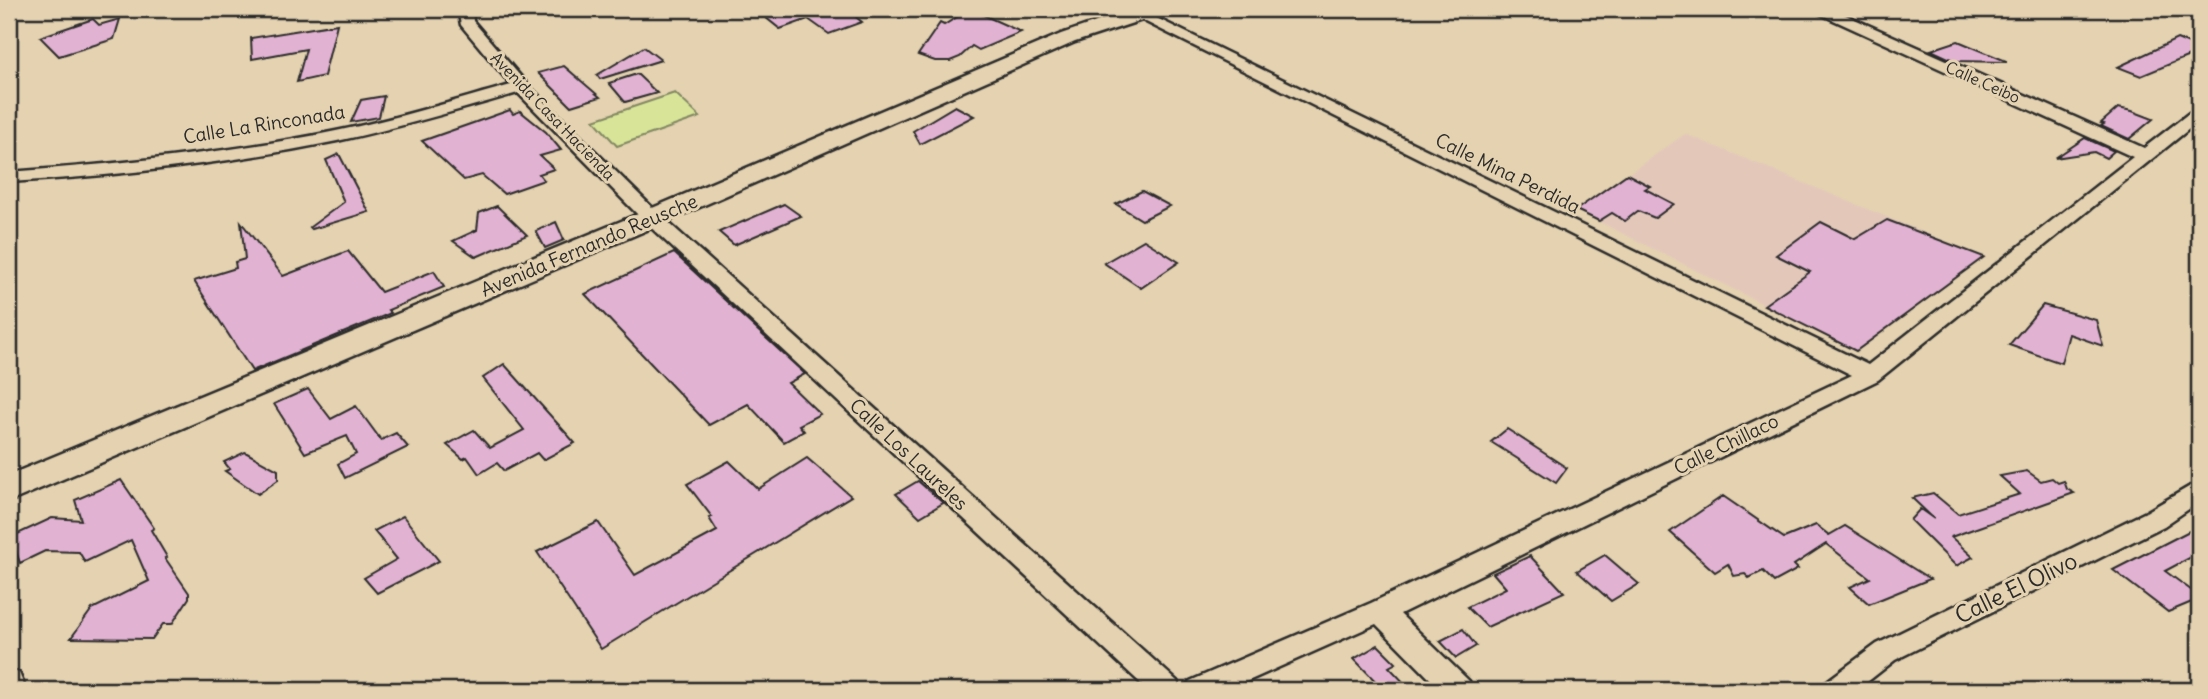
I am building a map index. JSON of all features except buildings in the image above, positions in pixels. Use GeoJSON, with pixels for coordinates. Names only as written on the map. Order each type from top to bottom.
{"type":"FeatureCollection","features":[{"type":"Feature","properties":{"kind":"street","name":"Avenida Casa Hacienda"},"geometry":{"type":"LineString","coordinates":[[465,9],[466,22],[521,87],[652,218]]}},
{"type":"Feature","properties":{"kind":"street","name":"Avenida Fernando Reusche"},"geometry":{"type":"LineString","coordinates":[[9,489],[652,218],[1132,11],[1171,9]]}},
{"type":"Feature","properties":{"kind":"street","name":"Calle Ceibo"},"geometry":{"type":"LineString","coordinates":[[1821,9],[2144,155]]}},
{"type":"Feature","properties":{"kind":"street","name":"Calle Mina Perdida"},"geometry":{"type":"LineString","coordinates":[[1132,11],[1870,375]]}},
{"type":"Feature","properties":{"kind":"street","name":"Calle La Rinconada"},"geometry":{"type":"LineString","coordinates":[[9,177],[143,164],[310,141],[428,114],[521,87]]}},
{"type":"Feature","properties":{"kind":"street","name":"Calle Chillaco"},"geometry":{"type":"LineString","coordinates":[[1200,690],[1380,611],[1870,375],[2199,113]]}},
{"type":"Feature","properties":{"kind":"street","name":"Calle Los Laureles"},"geometry":{"type":"LineString","coordinates":[[652,218],[1167,690]]}},
{"type":"Feature","properties":{"kind":"street","name":"Calle El Olivo"},"geometry":{"type":"LineString","coordinates":[[1837,690],[1885,652],[2155,519],[2199,490]]}},
{"type":"Feature","properties":{"kind":"street"},"geometry":{"type":"LineString","coordinates":[[1380,611],[1460,690]]}},
{"type":"Feature","properties":{"kind":"street"},"geometry":{"type":"LineString","coordinates":[[9,681],[12,690]]}},
{"type":"Feature","properties":{"kind":"shaded area"},"geometry":{"type":"Polygon","coordinates":[[[1685,134],[1984,257],[1856,351],[1576,210],[1685,134]]]}},
{"type":"Feature","properties":{"kind":"green space"},"geometry":{"type":"Polygon","coordinates":[[[675,93],[700,117],[617,146],[594,120],[675,93]]]}}]}
